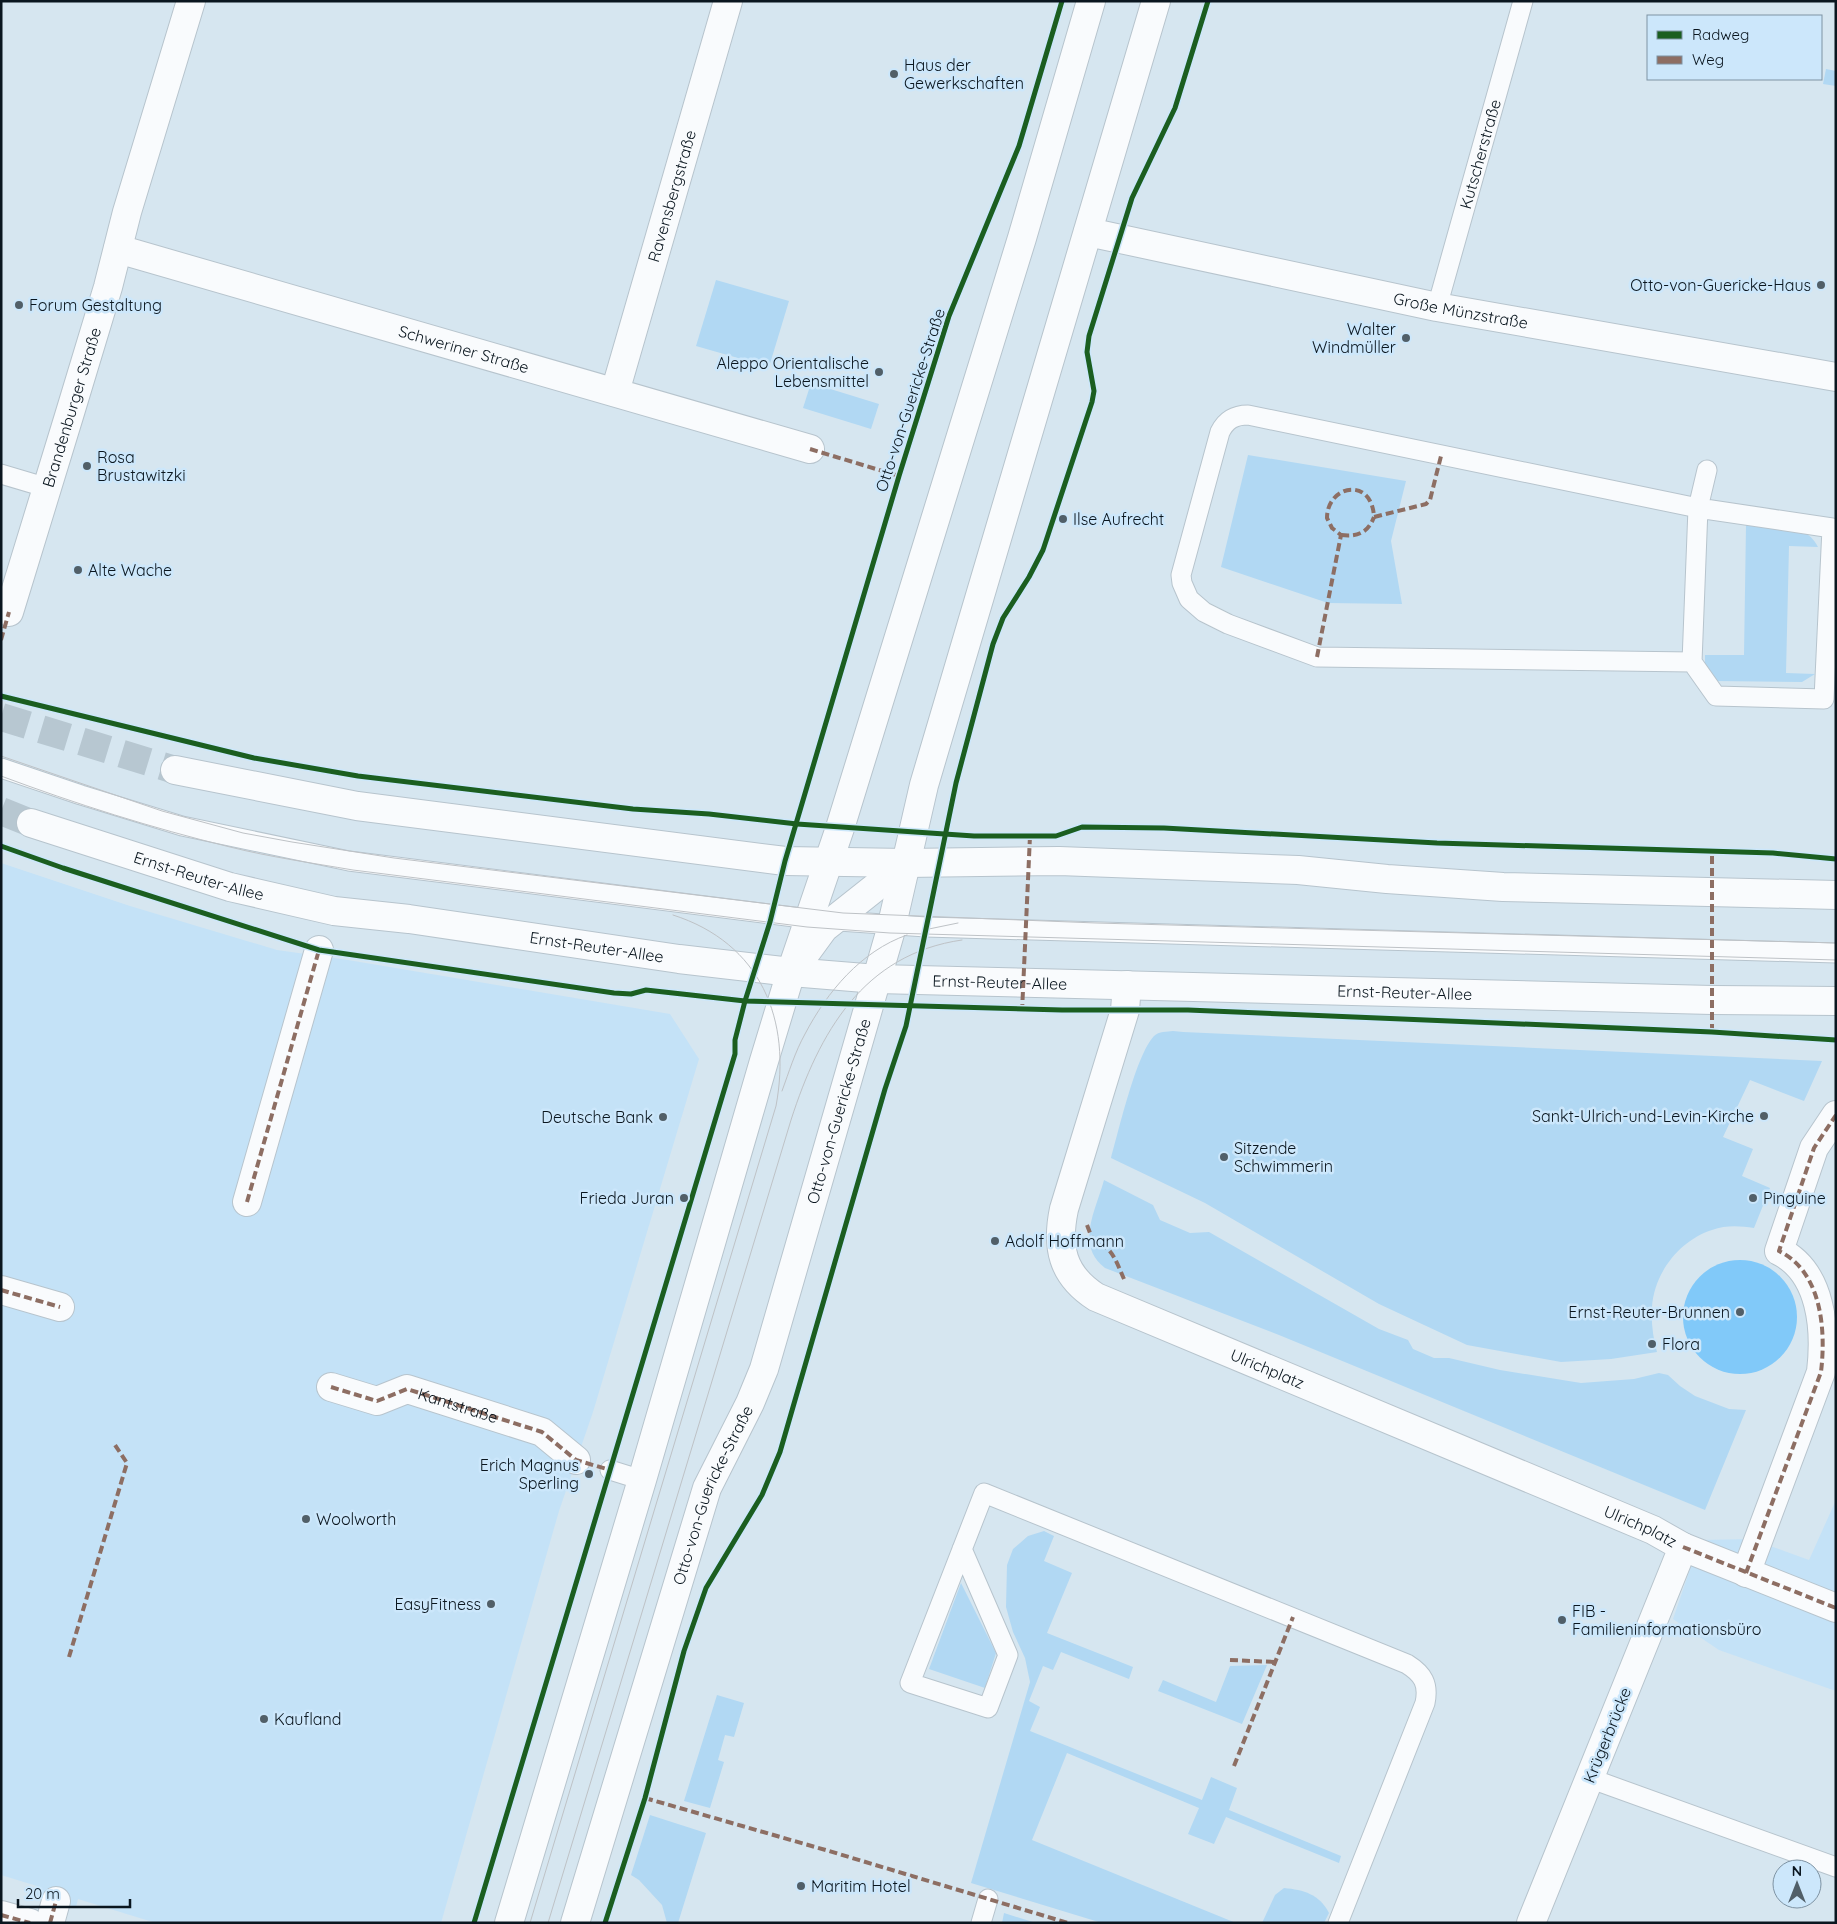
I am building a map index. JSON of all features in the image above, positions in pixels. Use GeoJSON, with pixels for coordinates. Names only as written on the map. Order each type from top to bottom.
{"type":"FeatureCollection","features":[{"type":"Feature","properties":{"kind":"street","name":"Brandenburger Straße"},"geometry":{"type":"LineString","coordinates":[[9,612],[108,287],[127,212],[191,1]]}},
{"type":"Feature","properties":{"kind":"street","name":"Ravensbergstraße"},"geometry":{"type":"LineString","coordinates":[[615,392],[728,1]]}},
{"type":"Feature","properties":{"kind":"street"},"geometry":{"type":"LineString","coordinates":[[509,1923],[792,972],[821,920],[828,863],[1022,238],[1091,1]]}},
{"type":"Feature","properties":{"kind":"street","name":"Otto-von-Guericke-Straße"},"geometry":{"type":"LineString","coordinates":[[575,1923],[707,1488],[750,1403],[764,1369],[877,979],[924,785],[1156,1]]}},
{"type":"Feature","properties":{"kind":"street","name":"Große Münzstraße"},"geometry":{"type":"LineString","coordinates":[[1088,232],[1437,307],[1836,377]]}},
{"type":"Feature","properties":{"kind":"street","name":"Schweriner Straße"},"geometry":{"type":"LineString","coordinates":[[118,248],[810,450]]}},
{"type":"Feature","properties":{"kind":"street"},"geometry":{"type":"LineString","coordinates":[[175,770],[357,806],[784,862],[1059,862],[1298,870],[1387,879],[1503,886],[1836,894]]}},
{"type":"Feature","properties":{"kind":"street","name":"Ernst-Reuter-Allee"},"geometry":{"type":"LineString","coordinates":[[31,823],[230,886],[334,911],[409,919],[679,959],[792,972],[877,979],[1712,1000],[1836,1001]]}},
{"type":"Feature","properties":{"kind":"street"},"geometry":{"type":"LineString","coordinates":[[821,920],[906,863]]}},
{"type":"Feature","properties":{"kind":"street"},"geometry":{"type":"LineString","coordinates":[[247,1202],[319,950]]}},
{"type":"Feature","properties":{"kind":"street","name":"Ulrichplatz"},"geometry":{"type":"LineString","coordinates":[[1127,985],[1125,1010],[1064,1209],[1061,1225],[1061,1241],[1066,1264],[1074,1278],[1084,1289],[1096,1297],[1653,1530],[1683,1547],[1836,1608]]}},
{"type":"Feature","properties":{"kind":"street"},"geometry":{"type":"LineString","coordinates":[[1746,1573],[1821,1372],[1823,1360],[1822,1334],[1818,1303],[1805,1272],[1791,1257],[1779,1251],[1814,1148],[1836,1116]]}},
{"type":"Feature","properties":{"kind":"street"},"geometry":{"type":"LineString","coordinates":[[1,1290],[60,1307]]}},
{"type":"Feature","properties":{"kind":"street","name":"Kantstraße"},"geometry":{"type":"LineString","coordinates":[[331,1387],[377,1401],[406,1389],[542,1432],[576,1460]]}},
{"type":"Feature","properties":{"kind":"street","name":"Krügerbrücke"},"geometry":{"type":"LineString","coordinates":[[1530,1923],[1683,1547]]}},
{"type":"Feature","properties":{"kind":"street"},"geometry":{"type":"LineString","coordinates":[[1,1915],[30,1923]]}},
{"type":"Feature","properties":{"kind":"lane","name":"Kutscherstraße"},"geometry":{"type":"LineString","coordinates":[[1437,307],[1523,1]]}},
{"type":"Feature","properties":{"kind":"lane"},"geometry":{"type":"LineString","coordinates":[[1692,662],[1317,657],[1228,624],[1204,612],[1190,598],[1182,584],[1181,575],[1220,432],[1224,424],[1231,418],[1239,415],[1248,415],[1698,508],[1832,528],[1824,699],[1716,696],[1692,662],[1698,508],[1707,470]]}},
{"type":"Feature","properties":{"kind":"lane"},"geometry":{"type":"LineString","coordinates":[[1,474],[48,488]]}},
{"type":"Feature","properties":{"kind":"lane"},"geometry":{"type":"LineString","coordinates":[[1,768],[182,826],[350,862],[821,920],[891,925],[1836,953]]}},
{"type":"Feature","properties":{"kind":"lane"},"geometry":{"type":"LineString","coordinates":[[610,1470],[642,1480]]}},
{"type":"Feature","properties":{"kind":"lane"},"geometry":{"type":"LineString","coordinates":[[962,1549],[1008,1655],[988,1708],[910,1683],[962,1549],[984,1493],[1407,1664],[1417,1670],[1426,1682],[1425,1703],[1338,1923]]}},
{"type":"Feature","properties":{"kind":"lane"},"geometry":{"type":"LineString","coordinates":[[1589,1778],[1836,1867]]}},
{"type":"Feature","properties":{"kind":"lane"},"geometry":{"type":"LineString","coordinates":[[981,1923],[988,1899]]}},
{"type":"Feature","properties":{"kind":"shaded area"},"geometry":{"type":"Polygon","coordinates":[[[1826,69],[1836,71],[1836,86],[1823,84],[1826,69]]]}},
{"type":"Feature","properties":{"kind":"shaded area"},"geometry":{"type":"Polygon","coordinates":[[[716,280],[789,301],[769,367],[696,346],[716,280]]]}},
{"type":"Feature","properties":{"kind":"shaded area"},"geometry":{"type":"Polygon","coordinates":[[[811,383],[879,404],[871,429],[803,408],[811,383]]]}},
{"type":"Feature","properties":{"kind":"shaded area"},"geometry":{"type":"Polygon","coordinates":[[[1248,455],[1406,481],[1391,541],[1402,604],[1328,603],[1221,567],[1248,455]]]}},
{"type":"Feature","properties":{"kind":"shaded area"},"geometry":{"type":"Polygon","coordinates":[[[1746,525],[1796,529],[1805,533],[1818,547],[1789,546],[1786,673],[1815,674],[1802,682],[1715,681],[1705,671],[1705,655],[1744,655],[1746,525]]]}},
{"type":"Feature","properties":{"kind":"shaded area"},"geometry":{"type":"Polygon","coordinates":[[[1,863],[130,906],[277,950],[348,960],[670,1014],[699,1059],[593,1412],[559,1511],[441,1923],[156,1923],[78,1899],[76,1907],[35,1895],[37,1886],[1,1875],[1,863]]]}},
{"type":"Feature","properties":{"kind":"shaded area"},"geometry":{"type":"Polygon","coordinates":[[[1173,1031],[1822,1061],[1804,1101],[1750,1080],[1723,1137],[1753,1149],[1742,1176],[1770,1188],[1754,1228],[1722,1227],[1700,1235],[1689,1241],[1679,1250],[1663,1270],[1654,1294],[1652,1307],[1653,1336],[1657,1352],[1611,1359],[1561,1362],[1467,1345],[1379,1304],[1205,1203],[1111,1158],[1129,1094],[1147,1046],[1156,1034],[1173,1031]]]}},
{"type":"Feature","properties":{"kind":"shaded area"},"geometry":{"type":"Polygon","coordinates":[[[1104,1180],[1153,1205],[1160,1220],[1190,1233],[1209,1232],[1379,1329],[1408,1340],[1413,1349],[1434,1358],[1449,1358],[1500,1370],[1581,1383],[1634,1379],[1659,1373],[1668,1375],[1695,1396],[1729,1409],[1746,1410],[1705,1510],[1279,1335],[1105,1268],[1096,1259],[1091,1249],[1089,1238],[1093,1215],[1104,1180]]]}},
{"type":"Feature","properties":{"kind":"shaded area"},"geometry":{"type":"Polygon","coordinates":[[[1836,1500],[1836,1691],[1719,1650],[1673,1619],[1700,1540],[1751,1539],[1809,1560],[1836,1500]]]}},
{"type":"Feature","properties":{"kind":"shaded area"},"geometry":{"type":"Polygon","coordinates":[[[1044,1531],[1054,1536],[1044,1561],[1072,1573],[1047,1633],[1133,1667],[1129,1679],[1061,1652],[1053,1670],[1043,1666],[1029,1701],[1040,1707],[1030,1731],[1202,1800],[1211,1777],[1237,1788],[1229,1810],[1341,1856],[1339,1863],[1226,1817],[1214,1844],[1188,1834],[1199,1808],[1067,1753],[1032,1840],[1236,1923],[1102,1923],[971,1883],[1030,1682],[1025,1658],[1013,1632],[1006,1607],[1007,1565],[1013,1549],[1028,1536],[1044,1531]]]}},
{"type":"Feature","properties":{"kind":"shaded area"},"geometry":{"type":"Polygon","coordinates":[[[961,1583],[996,1653],[985,1688],[929,1669],[961,1583]]]}},
{"type":"Feature","properties":{"kind":"shaded area"},"geometry":{"type":"Polygon","coordinates":[[[1267,1665],[1242,1724],[1158,1691],[1163,1680],[1216,1702],[1230,1666],[1267,1665]]]}},
{"type":"Feature","properties":{"kind":"shaded area"},"geometry":{"type":"Polygon","coordinates":[[[717,1695],[744,1703],[734,1737],[725,1735],[718,1760],[724,1762],[710,1808],[684,1801],[717,1695]]]}},
{"type":"Feature","properties":{"kind":"shaded area"},"geometry":{"type":"Polygon","coordinates":[[[650,1815],[706,1833],[678,1923],[667,1923],[662,1905],[639,1880],[631,1875],[650,1815]]]}},
{"type":"Feature","properties":{"kind":"shaded area"},"geometry":{"type":"Polygon","coordinates":[[[1284,1888],[1310,1894],[1321,1901],[1329,1913],[1324,1923],[1262,1923],[1275,1895],[1284,1888]]]}},
{"type":"Feature","properties":{"kind":"shaded area"},"geometry":{"type":"Polygon","coordinates":[[[1004,1913],[1036,1923],[1002,1923],[1004,1913]]]}},
{"type":"Feature","properties":{"kind":"water","name":"Ernst-Reuter-Brunnen"},"geometry":{"type":"Polygon","coordinates":[[[1740,1260],[1762,1264],[1781,1276],[1793,1295],[1797,1317],[1793,1339],[1781,1358],[1762,1370],[1740,1374],[1718,1370],[1699,1358],[1687,1339],[1683,1317],[1687,1295],[1699,1276],[1718,1264],[1740,1260]]]}},
{"type":"Feature","properties":{"kind":"tunnel"},"geometry":{"type":"LineString","coordinates":[[1,717],[175,770]]}},
{"type":"Feature","properties":{"kind":"tunnel"},"geometry":{"type":"LineString","coordinates":[[1,811],[31,823]]}},
{"type":"Feature","properties":{"kind":"tram line"},"geometry":{"type":"LineString","coordinates":[[1,756],[162,811],[243,833],[394,858],[843,913],[1096,923],[1836,943]]}},
{"type":"Feature","properties":{"kind":"tram line"},"geometry":{"type":"LineString","coordinates":[[1,776],[143,824],[201,840],[276,857],[353,870],[807,927],[890,933],[1836,960]]}},
{"type":"Feature","properties":{"kind":"tram line"},"geometry":{"type":"LineString","coordinates":[[530,1923],[776,1106],[780,1074],[779,1044],[774,1015],[764,989],[748,965],[728,945],[703,928],[673,915]]}},
{"type":"Feature","properties":{"kind":"tram line"},"geometry":{"type":"LineString","coordinates":[[924,930],[958,923]]}},
{"type":"Feature","properties":{"kind":"tram line"},"geometry":{"type":"LineString","coordinates":[[782,1091],[801,1041],[835,988],[860,962],[890,942],[907,935]]}},
{"type":"Feature","properties":{"kind":"tram line"},"geometry":{"type":"LineString","coordinates":[[548,1923],[802,1088],[831,1029],[850,1003],[872,980],[897,962],[927,948],[962,940]]}},
{"type":"Feature","properties":{"kind":"marked path"},"geometry":{"type":"LineString","coordinates":[[810,449],[899,476]]}},
{"type":"Feature","properties":{"kind":"marked path"},"geometry":{"type":"LineString","coordinates":[[1317,657],[1341,535],[1332,528],[1327,518],[1329,507],[1334,498],[1341,492],[1358,491],[1366,495],[1371,504],[1374,517],[1426,504],[1430,500],[1441,456]]}},
{"type":"Feature","properties":{"kind":"marked path"},"geometry":{"type":"LineString","coordinates":[[1341,535],[1361,533],[1369,527],[1374,517]]}},
{"type":"Feature","properties":{"kind":"marked path"},"geometry":{"type":"LineString","coordinates":[[1,640],[9,612]]}},
{"type":"Feature","properties":{"kind":"marked path"},"geometry":{"type":"LineString","coordinates":[[1022,1012],[1030,836],[1033,836]]}},
{"type":"Feature","properties":{"kind":"marked path"},"geometry":{"type":"LineString","coordinates":[[1712,851],[1712,1032]]}},
{"type":"Feature","properties":{"kind":"marked path"},"geometry":{"type":"LineString","coordinates":[[247,1202],[319,950]]}},
{"type":"Feature","properties":{"kind":"marked path"},"geometry":{"type":"LineString","coordinates":[[1746,1573],[1821,1372],[1823,1338],[1818,1304],[1813,1287],[1793,1261],[1779,1251],[1814,1148],[1836,1115]]}},
{"type":"Feature","properties":{"kind":"marked path"},"geometry":{"type":"LineString","coordinates":[[1087,1225],[1092,1238],[1109,1250],[1124,1279]]}},
{"type":"Feature","properties":{"kind":"marked path"},"geometry":{"type":"LineString","coordinates":[[1,1290],[60,1307]]}},
{"type":"Feature","properties":{"kind":"marked path"},"geometry":{"type":"LineString","coordinates":[[331,1387],[377,1401],[407,1389],[542,1432],[576,1460],[610,1470]]}},
{"type":"Feature","properties":{"kind":"marked path"},"geometry":{"type":"LineString","coordinates":[[69,1657],[127,1463],[115,1445]]}},
{"type":"Feature","properties":{"kind":"marked path"},"geometry":{"type":"LineString","coordinates":[[1683,1547],[1836,1608]]}},
{"type":"Feature","properties":{"kind":"marked path"},"geometry":{"type":"LineString","coordinates":[[1234,1766],[1293,1617]]}},
{"type":"Feature","properties":{"kind":"marked path"},"geometry":{"type":"LineString","coordinates":[[1230,1660],[1275,1662]]}},
{"type":"Feature","properties":{"kind":"marked path"},"geometry":{"type":"LineString","coordinates":[[645,1798],[1068,1923]]}},
{"type":"Feature","properties":{"kind":"marked path"},"geometry":{"type":"LineString","coordinates":[[50,1923],[56,1901]]}},
{"type":"Feature","properties":{"kind":"marked path"},"geometry":{"type":"LineString","coordinates":[[1,1915],[30,1923]]}},
{"type":"Feature","properties":{"kind":"cycle path"},"geometry":{"type":"LineString","coordinates":[[474,1923],[735,1054],[735,1040],[745,1001],[770,922],[785,861],[899,476],[949,316],[1019,146],[1062,1]]}},
{"type":"Feature","properties":{"kind":"cycle path"},"geometry":{"type":"LineString","coordinates":[[605,1923],[645,1798],[684,1651],[706,1588],[762,1495],[780,1452],[885,1089],[906,1026],[956,783],[993,644],[1003,618],[1029,577],[1043,550],[1092,402],[1094,391],[1087,352],[1089,336],[1132,198],[1175,108],[1208,1]]}},
{"type":"Feature","properties":{"kind":"cycle path"},"geometry":{"type":"LineString","coordinates":[[1,696],[254,758],[358,776],[633,809],[709,814],[797,824],[974,836],[1056,836],[1082,827],[1164,828],[1437,843],[1773,853],[1836,859]]}},
{"type":"Feature","properties":{"kind":"cycle path"},"geometry":{"type":"LineString","coordinates":[[1,846],[63,868],[319,950],[614,993],[631,994],[646,990],[745,1001],[1062,1010],[1188,1010],[1712,1032],[1836,1040]]}},
{"type":"Feature","properties":{"kind":"place","name":"Haus der Gewerkschaften"},"geometry":{"type":"Point","coordinates":[894,74]}},
{"type":"Feature","properties":{"kind":"place","name":"Otto-von-Guericke-Haus"},"geometry":{"type":"Point","coordinates":[1821,285]}},
{"type":"Feature","properties":{"kind":"place","name":"Forum Gestaltung"},"geometry":{"type":"Point","coordinates":[19,305]}},
{"type":"Feature","properties":{"kind":"place","name":"Walter Windmüller"},"geometry":{"type":"Point","coordinates":[1406,338]}},
{"type":"Feature","properties":{"kind":"place","name":"Aleppo Orientalische Lebensmittel"},"geometry":{"type":"Point","coordinates":[879,372]}},
{"type":"Feature","properties":{"kind":"place","name":"Rosa Brustawitzki"},"geometry":{"type":"Point","coordinates":[87,466]}},
{"type":"Feature","properties":{"kind":"place","name":"Ilse Aufrecht"},"geometry":{"type":"Point","coordinates":[1063,519]}},
{"type":"Feature","properties":{"kind":"place","name":"Alte Wache"},"geometry":{"type":"Point","coordinates":[78,570]}},
{"type":"Feature","properties":{"kind":"place","name":"Sankt-Ulrich-und-Levin-Kirche"},"geometry":{"type":"Point","coordinates":[1764,1116]}},
{"type":"Feature","properties":{"kind":"place","name":"Deutsche Bank"},"geometry":{"type":"Point","coordinates":[663,1117]}},
{"type":"Feature","properties":{"kind":"place","name":"Sitzende Schwimmerin"},"geometry":{"type":"Point","coordinates":[1224,1157]}},
{"type":"Feature","properties":{"kind":"place","name":"Frieda Juran"},"geometry":{"type":"Point","coordinates":[684,1198]}},
{"type":"Feature","properties":{"kind":"place","name":"Pinguine"},"geometry":{"type":"Point","coordinates":[1753,1198]}},
{"type":"Feature","properties":{"kind":"place","name":"Adolf Hoffmann"},"geometry":{"type":"Point","coordinates":[995,1241]}},
{"type":"Feature","properties":{"kind":"place","name":"Ernst-Reuter-Brunnen"},"geometry":{"type":"Point","coordinates":[1740,1312]}},
{"type":"Feature","properties":{"kind":"place","name":"Flora"},"geometry":{"type":"Point","coordinates":[1652,1344]}},
{"type":"Feature","properties":{"kind":"place","name":"Erich Magnus Sperling"},"geometry":{"type":"Point","coordinates":[589,1474]}},
{"type":"Feature","properties":{"kind":"place","name":"Woolworth"},"geometry":{"type":"Point","coordinates":[306,1519]}},
{"type":"Feature","properties":{"kind":"place","name":"EasyFitness"},"geometry":{"type":"Point","coordinates":[491,1604]}},
{"type":"Feature","properties":{"kind":"place","name":"FIB - Familieninformationsbüro"},"geometry":{"type":"Point","coordinates":[1562,1620]}},
{"type":"Feature","properties":{"kind":"place","name":"Kaufland"},"geometry":{"type":"Point","coordinates":[264,1719]}},
{"type":"Feature","properties":{"kind":"place","name":"Maritim Hotel"},"geometry":{"type":"Point","coordinates":[801,1886]}}]}
